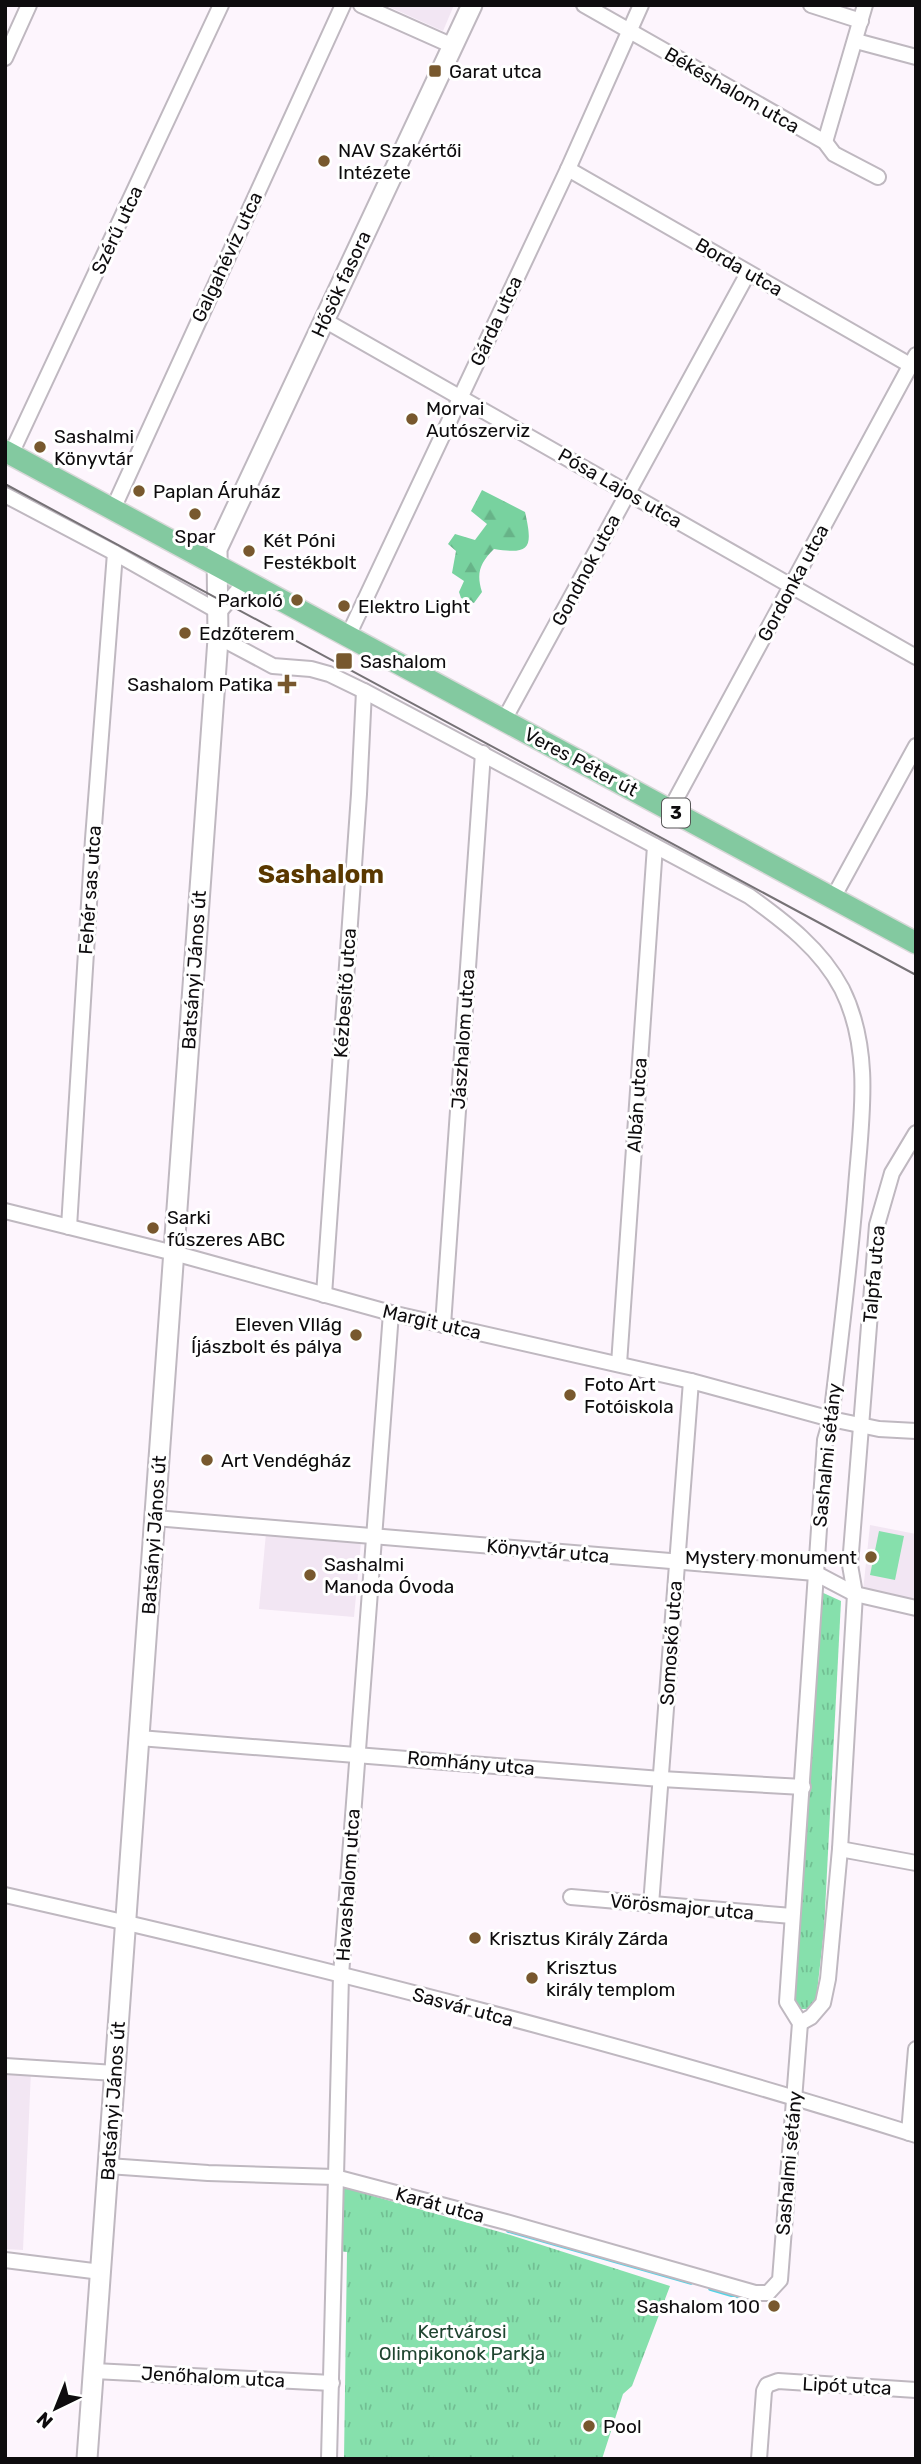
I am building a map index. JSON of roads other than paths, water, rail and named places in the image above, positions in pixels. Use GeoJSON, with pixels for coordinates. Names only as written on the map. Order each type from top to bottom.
{"type":"FeatureCollection","features":[{"type":"Feature","properties":{"kind":"main road","name":"Veres Péter út"},"geometry":{"type":"LineString","coordinates":[[8,453],[916,943]]}},
{"type":"Feature","properties":{"kind":"street"},"geometry":{"type":"LineString","coordinates":[[5,58],[29,5]]}},
{"type":"Feature","properties":{"kind":"street","name":"Szérű utca"},"geometry":{"type":"LineString","coordinates":[[8,453],[221,5]]}},
{"type":"Feature","properties":{"kind":"street","name":"Galgahévíz utca"},"geometry":{"type":"LineString","coordinates":[[113,509],[343,5]]}},
{"type":"Feature","properties":{"kind":"street"},"geometry":{"type":"LineString","coordinates":[[361,5],[453,46]]}},
{"type":"Feature","properties":{"kind":"street","name":"Hősök fasora"},"geometry":{"type":"LineString","coordinates":[[219,612],[216,564],[219,545],[472,5]]}},
{"type":"Feature","properties":{"kind":"street","name":"Békéshalom utca"},"geometry":{"type":"LineString","coordinates":[[584,5],[825,142],[834,154],[878,177]]}},
{"type":"Feature","properties":{"kind":"street","name":"Gárda utca"},"geometry":{"type":"LineString","coordinates":[[348,636],[568,169],[641,5]]}},
{"type":"Feature","properties":{"kind":"street"},"geometry":{"type":"LineString","coordinates":[[811,5],[861,21]]}},
{"type":"Feature","properties":{"kind":"street"},"geometry":{"type":"LineString","coordinates":[[825,142],[865,5]]}},
{"type":"Feature","properties":{"kind":"street"},"geometry":{"type":"LineString","coordinates":[[856,41],[916,57]]}},
{"type":"Feature","properties":{"kind":"street","name":"Borda utca"},"geometry":{"type":"LineString","coordinates":[[568,169],[748,273],[913,360]]}},
{"type":"Feature","properties":{"kind":"street","name":"Gondnok utca"},"geometry":{"type":"LineString","coordinates":[[505,720],[748,273]]}},
{"type":"Feature","properties":{"kind":"street","name":"Pósa Lajos utca"},"geometry":{"type":"LineString","coordinates":[[324,320],[916,657]]}},
{"type":"Feature","properties":{"kind":"street","name":"Gordonka utca"},"geometry":{"type":"LineString","coordinates":[[670,810],[913,360]]}},
{"type":"Feature","properties":{"kind":"street"},"geometry":{"type":"LineString","coordinates":[[5,495],[219,612],[246,581]]}},
{"type":"Feature","properties":{"kind":"street","name":"Fehér sas utca"},"geometry":{"type":"LineString","coordinates":[[69,1227],[93,839],[115,553]]}},
{"type":"Feature","properties":{"kind":"street","name":"Batsányi János út"},"geometry":{"type":"LineString","coordinates":[[88,2459],[219,612]]}},
{"type":"Feature","properties":{"kind":"street","name":"Veres Péter út"},"geometry":{"type":"LineString","coordinates":[[218,639],[273,666],[312,669],[364,691],[738,890],[773,914]]}},
{"type":"Feature","properties":{"kind":"street","name":"Kézbesítő utca"},"geometry":{"type":"LineString","coordinates":[[324,1295],[364,691]]}},
{"type":"Feature","properties":{"kind":"street"},"geometry":{"type":"LineString","coordinates":[[833,898],[916,746]]}},
{"type":"Feature","properties":{"kind":"street","name":"Jászhalom utca"},"geometry":{"type":"LineString","coordinates":[[443,1325],[484,753]]}},
{"type":"Feature","properties":{"kind":"street","name":"Albán utca"},"geometry":{"type":"LineString","coordinates":[[619,1364],[655,846]]}},
{"type":"Feature","properties":{"kind":"street","name":"Sashalmi sétány"},"geometry":{"type":"LineString","coordinates":[[763,2294],[772,2291],[780,2280],[800,2023],[787,2001],[815,1573],[825,1440],[831,1419],[851,1245],[863,1091],[858,1036],[848,1002],[833,973],[804,939],[773,914]]}},
{"type":"Feature","properties":{"kind":"street","name":"Talpfa utca"},"geometry":{"type":"LineString","coordinates":[[861,1424],[875,1248],[885,1193],[892,1173],[914,1137]]}},
{"type":"Feature","properties":{"kind":"street","name":"Margit utca"},"geometry":{"type":"LineString","coordinates":[[5,1211],[174,1253],[391,1313],[691,1381],[831,1419],[879,1429],[916,1431]]}},
{"type":"Feature","properties":{"kind":"street"},"geometry":{"type":"LineString","coordinates":[[851,1245],[875,1248]]}},
{"type":"Feature","properties":{"kind":"street","name":"Havashalom utca"},"geometry":{"type":"LineString","coordinates":[[329,2459],[341,1975],[391,1313]]}},
{"type":"Feature","properties":{"kind":"street","name":"Somoskő utca"},"geometry":{"type":"LineString","coordinates":[[651,1906],[691,1381]]}},
{"type":"Feature","properties":{"kind":"street","name":"Sashalmi sétány"},"geometry":{"type":"LineString","coordinates":[[800,2023],[811,2017],[823,2003],[828,1979],[840,1849],[855,1594],[850,1565],[861,1424]]}},
{"type":"Feature","properties":{"kind":"street","name":"Könyvtár utca"},"geometry":{"type":"LineString","coordinates":[[155,1518],[815,1573]]}},
{"type":"Feature","properties":{"kind":"street"},"geometry":{"type":"LineString","coordinates":[[815,1573],[855,1594],[916,1608]]}},
{"type":"Feature","properties":{"kind":"street","name":"Romhány utca"},"geometry":{"type":"LineString","coordinates":[[139,1738],[661,1779],[803,1787]]}},
{"type":"Feature","properties":{"kind":"street"},"geometry":{"type":"LineString","coordinates":[[840,1849],[916,1863]]}},
{"type":"Feature","properties":{"kind":"street","name":"Sasvár utca"},"geometry":{"type":"LineString","coordinates":[[5,1895],[341,1975],[569,2034],[913,2134]]}},
{"type":"Feature","properties":{"kind":"street","name":"Vörösmajor utca"},"geometry":{"type":"LineString","coordinates":[[571,1897],[651,1906],[793,1916]]}},
{"type":"Feature","properties":{"kind":"street"},"geometry":{"type":"LineString","coordinates":[[913,2134],[916,2049]]}},
{"type":"Feature","properties":{"kind":"street"},"geometry":{"type":"LineString","coordinates":[[5,2066],[115,2073]]}},
{"type":"Feature","properties":{"kind":"street","name":"Karát utca"},"geometry":{"type":"LineString","coordinates":[[108,2166],[208,2173],[335,2177],[763,2294]]}},
{"type":"Feature","properties":{"kind":"street"},"geometry":{"type":"LineString","coordinates":[[5,2260],[101,2272]]}},
{"type":"Feature","properties":{"kind":"street","name":"Jenőhalom utca"},"geometry":{"type":"LineString","coordinates":[[94,2371],[332,2383]]}},
{"type":"Feature","properties":{"kind":"street","name":"Lipót utca"},"geometry":{"type":"LineString","coordinates":[[759,2459],[764,2391],[767,2385],[778,2381],[916,2390]]}},
{"type":"Feature","properties":{"kind":"waterway"},"geometry":{"type":"LineString","coordinates":[[508,2231],[691,2283]]}},
{"type":"Feature","properties":{"kind":"waterway"},"geometry":{"type":"LineString","coordinates":[[710,2289],[758,2303]]}},
{"type":"Feature","properties":{"kind":"tram line"},"geometry":{"type":"LineString","coordinates":[[5,484],[916,975]]}},
{"type":"Feature","properties":{"kind":"place","name":"Garat utca"},"geometry":{"type":"Point","coordinates":[435,71]}},
{"type":"Feature","properties":{"kind":"place","name":"NAV Szakértői Intézete"},"geometry":{"type":"Point","coordinates":[324,161]}},
{"type":"Feature","properties":{"kind":"place","name":"Morvai Autószerviz"},"geometry":{"type":"Point","coordinates":[412,419]}},
{"type":"Feature","properties":{"kind":"place","name":"Sashalmi Könyvtár"},"geometry":{"type":"Point","coordinates":[40,447]}},
{"type":"Feature","properties":{"kind":"place","name":"Paplan Áruház"},"geometry":{"type":"Point","coordinates":[139,491]}},
{"type":"Feature","properties":{"kind":"place","name":"Spar"},"geometry":{"type":"Point","coordinates":[195,514]}},
{"type":"Feature","properties":{"kind":"place","name":"Két Póni Festékbolt"},"geometry":{"type":"Point","coordinates":[249,551]}},
{"type":"Feature","properties":{"kind":"place","name":"Parkoló"},"geometry":{"type":"Point","coordinates":[297,600]}},
{"type":"Feature","properties":{"kind":"place","name":"Elektro Light"},"geometry":{"type":"Point","coordinates":[344,606]}},
{"type":"Feature","properties":{"kind":"place","name":"Edzőterem"},"geometry":{"type":"Point","coordinates":[185,633]}},
{"type":"Feature","properties":{"kind":"place","name":"Sashalom"},"geometry":{"type":"Point","coordinates":[344,661]}},
{"type":"Feature","properties":{"kind":"place","name":"Sashalom Patika"},"geometry":{"type":"Point","coordinates":[287,684]}},
{"type":"Feature","properties":{"kind":"place","name":"Sarki fűszeres ABC"},"geometry":{"type":"Point","coordinates":[153,1228]}},
{"type":"Feature","properties":{"kind":"place","name":"Eleven VIlág Íjászbolt és pálya"},"geometry":{"type":"Point","coordinates":[356,1335]}},
{"type":"Feature","properties":{"kind":"place","name":"Foto Art Fotóiskola"},"geometry":{"type":"Point","coordinates":[570,1395]}},
{"type":"Feature","properties":{"kind":"place","name":"Art Vendégház"},"geometry":{"type":"Point","coordinates":[207,1460]}},
{"type":"Feature","properties":{"kind":"place","name":"Mystery monument"},"geometry":{"type":"Point","coordinates":[871,1557]}},
{"type":"Feature","properties":{"kind":"place","name":"Sashalmi Manoda Óvoda"},"geometry":{"type":"Point","coordinates":[310,1575]}},
{"type":"Feature","properties":{"kind":"place","name":"Krisztus Király Zárda"},"geometry":{"type":"Point","coordinates":[475,1938]}},
{"type":"Feature","properties":{"kind":"place","name":"Krisztus király templom"},"geometry":{"type":"Point","coordinates":[532,1978]}},
{"type":"Feature","properties":{"kind":"place","name":"Sashalom 100"},"geometry":{"type":"Point","coordinates":[774,2306]}},
{"type":"Feature","properties":{"kind":"place","name":"Pool"},"geometry":{"type":"Point","coordinates":[589,2426]}},
{"type":"Feature","properties":{"kind":"district","name":"Sashalom"},"geometry":{"type":"Point","coordinates":[321,874]}},
{"type":"Feature","properties":{"kind":"park label","name":"Kertvárosi Olimpikonok Parkja"},"geometry":{"type":"Point","coordinates":[462,2342]}}]}
